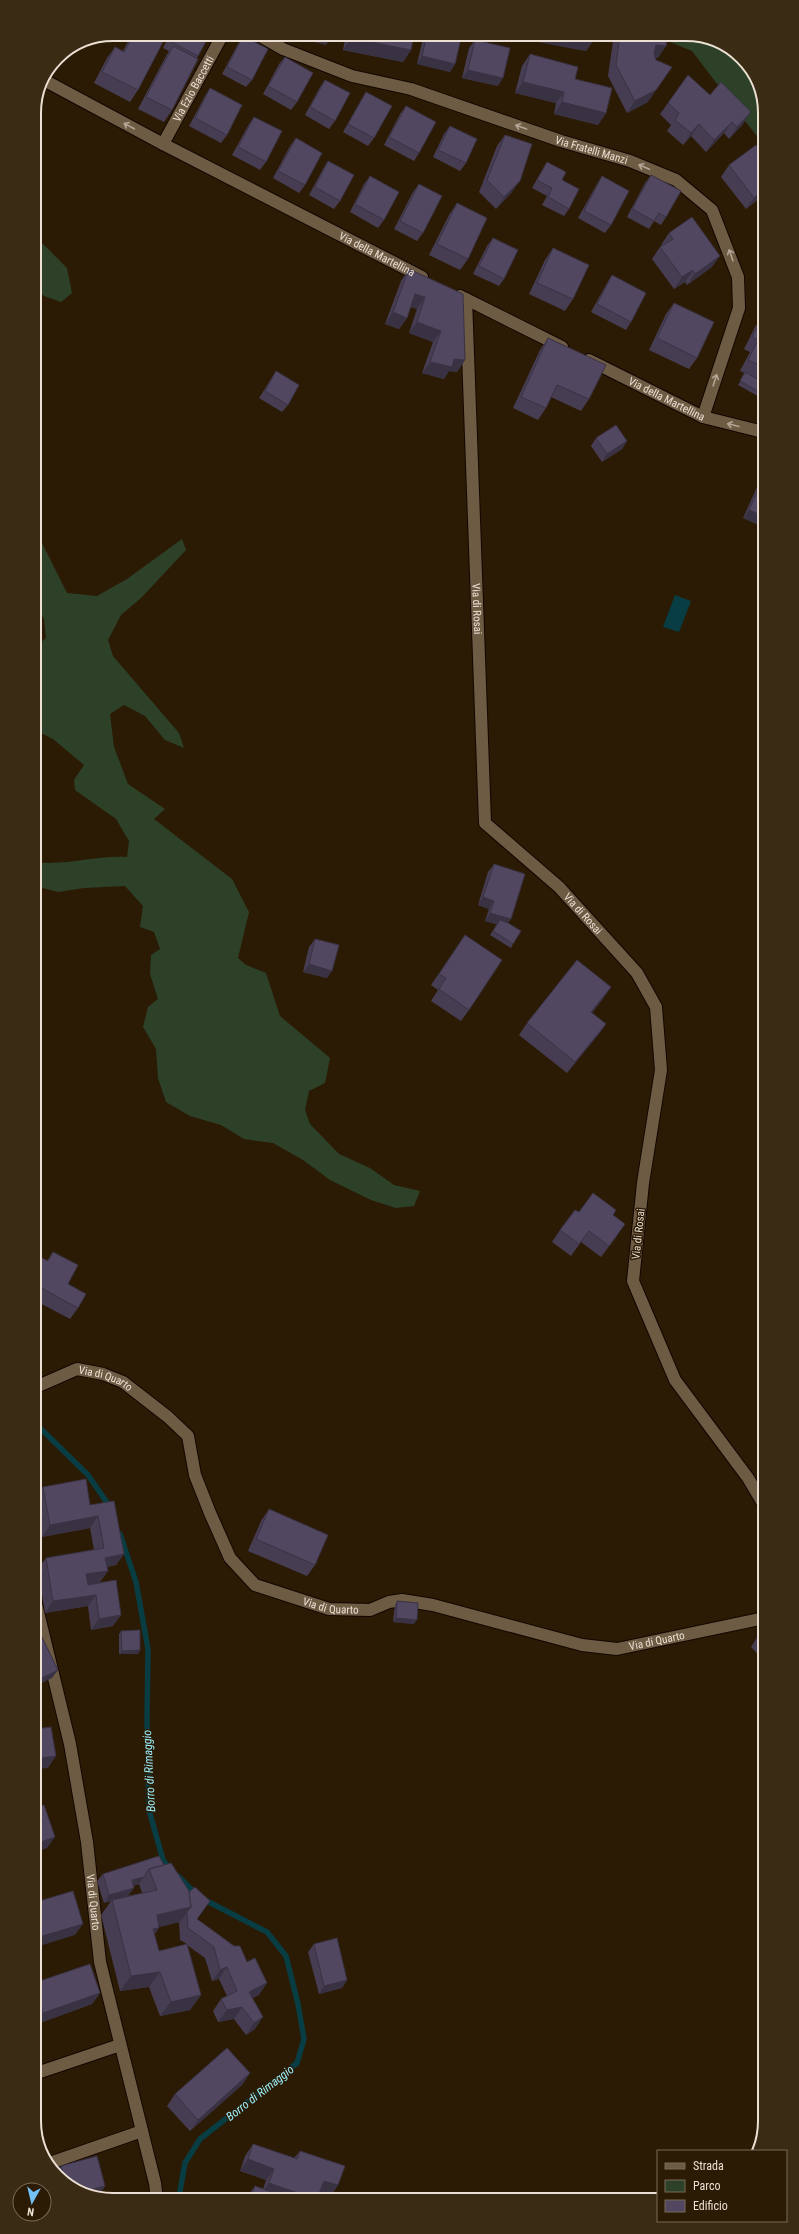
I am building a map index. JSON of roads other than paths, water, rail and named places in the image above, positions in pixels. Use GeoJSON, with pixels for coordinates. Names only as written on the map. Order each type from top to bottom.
{"type":"FeatureCollection","features":[{"type":"Feature","properties":{"kind":"street","name":"Via Ezio Baccetti"},"geometry":{"type":"LineString","coordinates":[[163,144],[219,41]]}},
{"type":"Feature","properties":{"kind":"street","name":"Via Fratelli Manzi"},"geometry":{"type":"LineString","coordinates":[[269,41],[283,49],[352,76],[411,90],[561,141],[630,161],[676,180],[712,210],[738,277],[739,308],[703,417]]}},
{"type":"Feature","properties":{"kind":"street","name":"Via della Martellina"},"geometry":{"type":"LineString","coordinates":[[48,82],[163,144],[431,281]]}},
{"type":"Feature","properties":{"kind":"street","name":"Via della Martellina"},"geometry":{"type":"LineString","coordinates":[[452,292],[703,417],[758,431]]}},
{"type":"Feature","properties":{"kind":"street","name":"Via di Rosai"},"geometry":{"type":"LineString","coordinates":[[466,299],[485,823],[559,887],[637,973],[656,1007],[661,1070],[643,1183],[633,1281],[675,1380],[748,1478],[758,1496]]}},
{"type":"Feature","properties":{"kind":"street","name":"Via di Quarto"},"geometry":{"type":"LineString","coordinates":[[41,1384],[77,1369],[103,1374],[123,1382],[168,1417],[188,1436],[195,1475],[230,1558],[254,1586],[329,1609],[370,1610],[389,1602],[402,1600],[433,1605],[582,1645],[617,1649],[639,1646],[758,1619]]}},
{"type":"Feature","properties":{"kind":"street","name":"Via di Quarto"},"geometry":{"type":"LineString","coordinates":[[41,1625],[70,1744],[87,1842],[100,1962],[155,2183],[156,2193]]}},
{"type":"Feature","properties":{"kind":"street"},"geometry":{"type":"LineString","coordinates":[[41,2072],[120,2044]]}},
{"type":"Feature","properties":{"kind":"street"},"geometry":{"type":"LineString","coordinates":[[54,2162],[142,2131]]}},
{"type":"Feature","properties":{"kind":"water"},"geometry":{"type":"Polygon","coordinates":[[[675,595],[691,601],[679,632],[663,627],[675,595]]]}},
{"type":"Feature","properties":{"kind":"waterway","name":"Borro di Rimaggio"},"geometry":{"type":"LineString","coordinates":[[41,1429],[88,1475],[110,1507]]}},
{"type":"Feature","properties":{"kind":"waterway","name":"Borro di Rimaggio"},"geometry":{"type":"LineString","coordinates":[[120,1534],[136,1582],[148,1649],[147,1721],[149,1810],[163,1860],[170,1869]]}},
{"type":"Feature","properties":{"kind":"waterway","name":"Borro di Rimaggio"},"geometry":{"type":"LineString","coordinates":[[178,1876],[196,1894]]}},
{"type":"Feature","properties":{"kind":"waterway","name":"Borro di Rimaggio"},"geometry":{"type":"LineString","coordinates":[[181,2193],[185,2163],[200,2139],[297,2063],[304,2039],[298,2004],[286,1956],[267,1932],[203,1899]]}}]}
